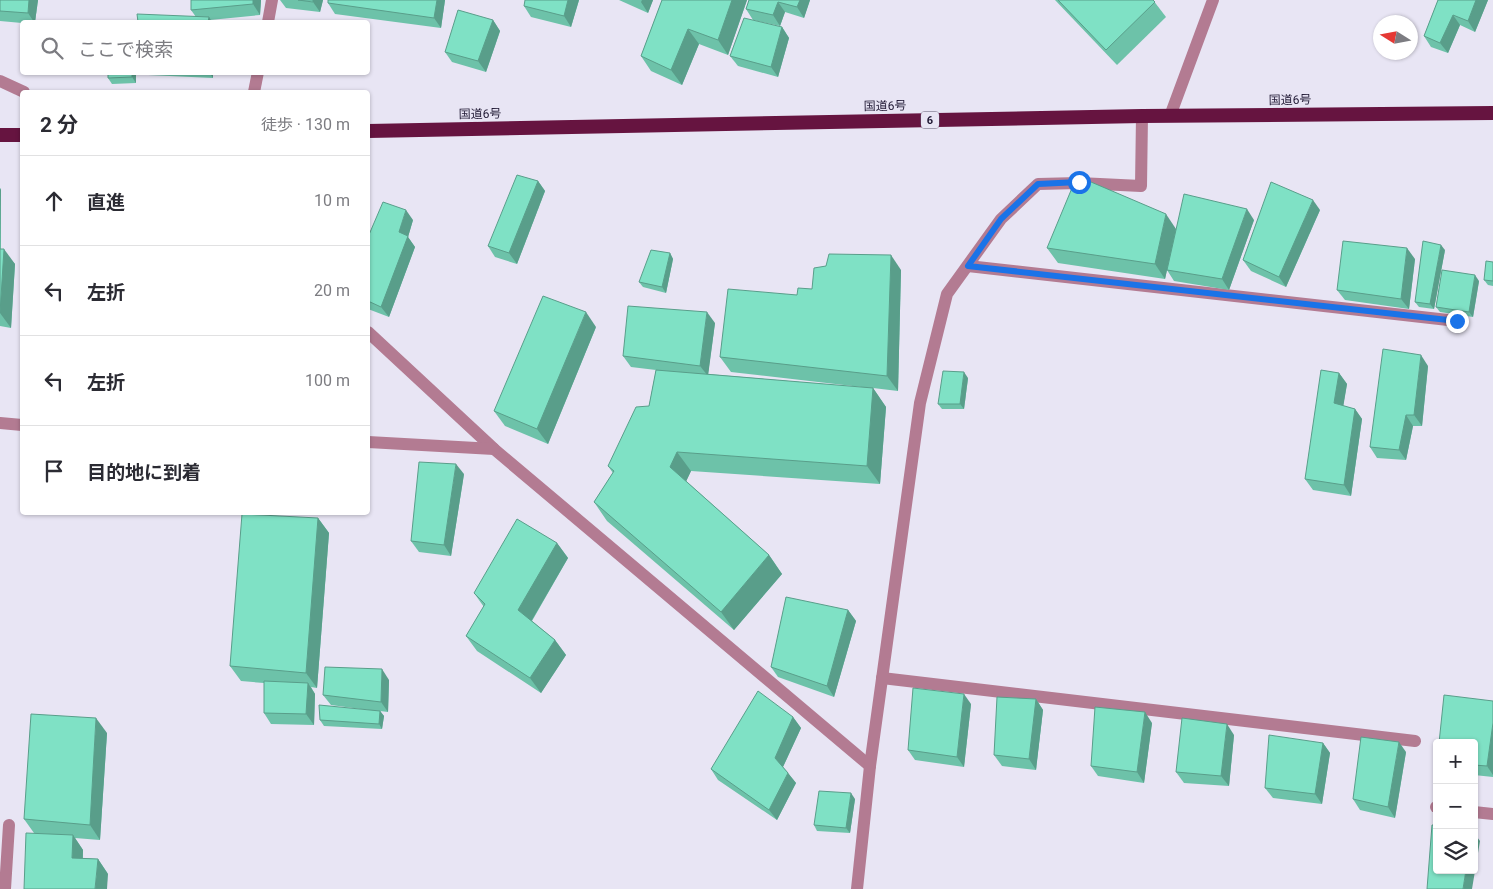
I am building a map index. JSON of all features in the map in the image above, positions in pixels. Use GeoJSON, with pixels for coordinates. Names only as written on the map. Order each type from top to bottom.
{"type":"FeatureCollection","features":[{"type":"Feature","properties":{"kind":"highway","name":"国道6号"},"geometry":{"type":"LineString","coordinates":[[370,131],[1142,116],[1493,112]]}},
{"type":"Feature","properties":{"kind":"highway"},"geometry":{"type":"LineString","coordinates":[[0,135],[20,135]]}},
{"type":"Feature","properties":{"kind":"street"},"geometry":{"type":"LineString","coordinates":[[268,20],[272,0]]}},
{"type":"Feature","properties":{"kind":"street"},"geometry":{"type":"LineString","coordinates":[[1170,116],[1212,0]]}},
{"type":"Feature","properties":{"kind":"street"},"geometry":{"type":"LineString","coordinates":[[254,90],[257,75]]}},
{"type":"Feature","properties":{"kind":"street"},"geometry":{"type":"LineString","coordinates":[[0,80],[20,90]]}},
{"type":"Feature","properties":{"kind":"street"},"geometry":{"type":"LineString","coordinates":[[857,889],[870,766],[920,403],[947,294],[1001,219],[1038,184],[1079,182],[1141,186],[1142,116]]}},
{"type":"Feature","properties":{"kind":"street"},"geometry":{"type":"LineString","coordinates":[[968,266],[1457,321]]}},
{"type":"Feature","properties":{"kind":"street"},"geometry":{"type":"LineString","coordinates":[[370,334],[494,449],[870,766]]}},
{"type":"Feature","properties":{"kind":"street"},"geometry":{"type":"LineString","coordinates":[[0,424],[20,424]]}},
{"type":"Feature","properties":{"kind":"street"},"geometry":{"type":"LineString","coordinates":[[370,442],[494,449]]}},
{"type":"Feature","properties":{"kind":"street"},"geometry":{"type":"LineString","coordinates":[[882,678],[1415,741]]}},
{"type":"Feature","properties":{"kind":"street"},"geometry":{"type":"LineString","coordinates":[[1478,812],[1493,814]]}},
{"type":"Feature","properties":{"kind":"street"},"geometry":{"type":"LineString","coordinates":[[6,889],[9,825]]}},
{"type":"Feature","properties":{"kind":"building"},"geometry":{"type":"Polygon","coordinates":[[[0,0],[29,0],[28,13],[0,11],[0,0]]]}},
{"type":"Feature","properties":{"kind":"building"},"geometry":{"type":"Polygon","coordinates":[[[191,0],[253,0],[253,4],[191,10],[191,0]]]}},
{"type":"Feature","properties":{"kind":"building"},"geometry":{"type":"Polygon","coordinates":[[[328,0],[437,0],[434,18],[328,3],[328,0]]]}},
{"type":"Feature","properties":{"kind":"building"},"geometry":{"type":"Polygon","coordinates":[[[525,0],[568,0],[564,16],[524,6],[525,0]]]}},
{"type":"Feature","properties":{"kind":"building"},"geometry":{"type":"Polygon","coordinates":[[[662,0],[732,0],[718,40],[688,29],[671,70],[641,56],[662,0]]]}},
{"type":"Feature","properties":{"kind":"building"},"geometry":{"type":"Polygon","coordinates":[[[749,0],[800,0],[797,7],[778,2],[773,15],[746,9],[749,0]]]}},
{"type":"Feature","properties":{"kind":"building"},"geometry":{"type":"Polygon","coordinates":[[[1058,0],[1153,0],[1155,2],[1106,50],[1058,0]]]}},
{"type":"Feature","properties":{"kind":"building"},"geometry":{"type":"Polygon","coordinates":[[[1438,0],[1476,0],[1468,21],[1453,15],[1440,43],[1424,36],[1438,0]]]}},
{"type":"Feature","properties":{"kind":"building"},"geometry":{"type":"Polygon","coordinates":[[[458,10],[493,20],[478,61],[445,52],[458,10]]]}},
{"type":"Feature","properties":{"kind":"building"},"geometry":{"type":"Polygon","coordinates":[[[137,14],[209,17],[208,20],[138,20],[137,14]]]}},
{"type":"Feature","properties":{"kind":"building"},"geometry":{"type":"Polygon","coordinates":[[[744,18],[782,27],[771,67],[730,56],[744,18]]]}},
{"type":"Feature","properties":{"kind":"building"},"geometry":{"type":"Polygon","coordinates":[[[108,75],[132,75],[132,77],[108,78],[108,75]]]}},
{"type":"Feature","properties":{"kind":"building"},"geometry":{"type":"Polygon","coordinates":[[[517,175],[538,181],[509,253],[488,246],[517,175]]]}},
{"type":"Feature","properties":{"kind":"building"},"geometry":{"type":"Polygon","coordinates":[[[1077,176],[1166,214],[1155,264],[1047,248],[1077,176]]]}},
{"type":"Feature","properties":{"kind":"building"},"geometry":{"type":"Polygon","coordinates":[[[1271,182],[1313,200],[1279,277],[1243,260],[1271,182]]]}},
{"type":"Feature","properties":{"kind":"building"},"geometry":{"type":"Polygon","coordinates":[[[1184,194],[1247,209],[1222,279],[1167,270],[1184,194]]]}},
{"type":"Feature","properties":{"kind":"building"},"geometry":{"type":"Polygon","coordinates":[[[383,202],[406,210],[399,232],[408,236],[381,307],[370,302],[370,232],[383,202]]]}},
{"type":"Feature","properties":{"kind":"building"},"geometry":{"type":"Polygon","coordinates":[[[1343,241],[1407,248],[1401,299],[1337,290],[1343,241]]]}},
{"type":"Feature","properties":{"kind":"building"},"geometry":{"type":"Polygon","coordinates":[[[1423,241],[1441,245],[1430,304],[1415,302],[1423,241]]]}},
{"type":"Feature","properties":{"kind":"building"},"geometry":{"type":"Polygon","coordinates":[[[0,249],[4,249],[0,313],[0,249]]]}},
{"type":"Feature","properties":{"kind":"building"},"geometry":{"type":"Polygon","coordinates":[[[651,250],[670,253],[662,287],[639,282],[651,250]]]}},
{"type":"Feature","properties":{"kind":"building"},"geometry":{"type":"Polygon","coordinates":[[[829,254],[891,255],[887,376],[720,357],[728,289],[797,295],[798,288],[812,289],[814,268],[826,266],[829,254]]]}},
{"type":"Feature","properties":{"kind":"building"},"geometry":{"type":"Polygon","coordinates":[[[1486,261],[1493,262],[1493,281],[1484,280],[1486,261]]]}},
{"type":"Feature","properties":{"kind":"building"},"geometry":{"type":"Polygon","coordinates":[[[1442,270],[1475,275],[1469,312],[1436,307],[1442,270]]]}},
{"type":"Feature","properties":{"kind":"building"},"geometry":{"type":"Polygon","coordinates":[[[543,296],[586,312],[537,429],[494,411],[543,296]]]}},
{"type":"Feature","properties":{"kind":"building"},"geometry":{"type":"Polygon","coordinates":[[[628,306],[707,312],[700,366],[623,356],[628,306]]]}},
{"type":"Feature","properties":{"kind":"building"},"geometry":{"type":"Polygon","coordinates":[[[1383,349],[1421,355],[1414,415],[1406,415],[1399,450],[1370,447],[1383,349]]]}},
{"type":"Feature","properties":{"kind":"building"},"geometry":{"type":"Polygon","coordinates":[[[656,370],[873,388],[867,466],[677,452],[670,467],[769,555],[721,612],[594,502],[614,471],[608,466],[636,407],[649,406],[656,370]]]}},
{"type":"Feature","properties":{"kind":"building"},"geometry":{"type":"Polygon","coordinates":[[[1321,370],[1339,373],[1334,403],[1355,409],[1344,485],[1305,479],[1321,370]]]}},
{"type":"Feature","properties":{"kind":"building"},"geometry":{"type":"Polygon","coordinates":[[[943,371],[964,372],[960,404],[938,404],[943,371]]]}},
{"type":"Feature","properties":{"kind":"building"},"geometry":{"type":"Polygon","coordinates":[[[419,462],[456,464],[444,545],[411,541],[419,462]]]}},
{"type":"Feature","properties":{"kind":"building"},"geometry":{"type":"Polygon","coordinates":[[[242,515],[318,518],[306,673],[230,666],[242,515]]]}},
{"type":"Feature","properties":{"kind":"building"},"geometry":{"type":"Polygon","coordinates":[[[517,519],[557,543],[518,610],[555,640],[530,678],[466,636],[485,604],[474,593],[517,519]]]}},
{"type":"Feature","properties":{"kind":"building"},"geometry":{"type":"Polygon","coordinates":[[[786,597],[848,610],[827,686],[771,667],[786,597]]]}},
{"type":"Feature","properties":{"kind":"building"},"geometry":{"type":"Polygon","coordinates":[[[325,667],[382,669],[381,702],[323,695],[325,667]]]}},
{"type":"Feature","properties":{"kind":"building"},"geometry":{"type":"Polygon","coordinates":[[[264,681],[308,683],[306,714],[264,713],[264,681]]]}},
{"type":"Feature","properties":{"kind":"building"},"geometry":{"type":"Polygon","coordinates":[[[913,688],[964,694],[957,757],[908,750],[913,688]]]}},
{"type":"Feature","properties":{"kind":"building"},"geometry":{"type":"Polygon","coordinates":[[[758,691],[793,717],[775,758],[788,773],[769,810],[711,769],[758,691]]]}},
{"type":"Feature","properties":{"kind":"building"},"geometry":{"type":"Polygon","coordinates":[[[1444,695],[1493,701],[1493,723],[1487,766],[1478,765],[1478,739],[1439,739],[1444,695]]]}},
{"type":"Feature","properties":{"kind":"building"},"geometry":{"type":"Polygon","coordinates":[[[997,697],[1036,699],[1029,759],[994,755],[997,697]]]}},
{"type":"Feature","properties":{"kind":"building"},"geometry":{"type":"Polygon","coordinates":[[[319,705],[380,711],[379,724],[320,720],[319,705]]]}},
{"type":"Feature","properties":{"kind":"building"},"geometry":{"type":"Polygon","coordinates":[[[1095,707],[1145,712],[1137,772],[1091,766],[1095,707]]]}},
{"type":"Feature","properties":{"kind":"building"},"geometry":{"type":"Polygon","coordinates":[[[31,714],[96,718],[90,825],[24,819],[31,714]]]}},
{"type":"Feature","properties":{"kind":"building"},"geometry":{"type":"Polygon","coordinates":[[[1182,718],[1227,724],[1221,776],[1176,772],[1182,718]]]}},
{"type":"Feature","properties":{"kind":"building"},"geometry":{"type":"Polygon","coordinates":[[[1269,735],[1323,743],[1315,794],[1265,788],[1269,735]]]}},
{"type":"Feature","properties":{"kind":"building"},"geometry":{"type":"Polygon","coordinates":[[[1361,737],[1399,742],[1388,807],[1353,799],[1361,737]]]}},
{"type":"Feature","properties":{"kind":"building"},"geometry":{"type":"Polygon","coordinates":[[[819,791],[851,793],[846,828],[814,825],[819,791]]]}},
{"type":"Feature","properties":{"kind":"building"},"geometry":{"type":"Polygon","coordinates":[[[1433,825],[1433,874],[1465,874],[1463,889],[1427,889],[1433,825]]]}},
{"type":"Feature","properties":{"kind":"building"},"geometry":{"type":"Polygon","coordinates":[[[26,833],[73,835],[72,858],[98,859],[95,889],[24,889],[26,833]]]}},
{"type":"Feature","properties":{"kind":"route"},"geometry":{"type":"LineString","coordinates":[[1079,182],[1038,184],[1001,219],[968,266],[1457,321]]}}]}
